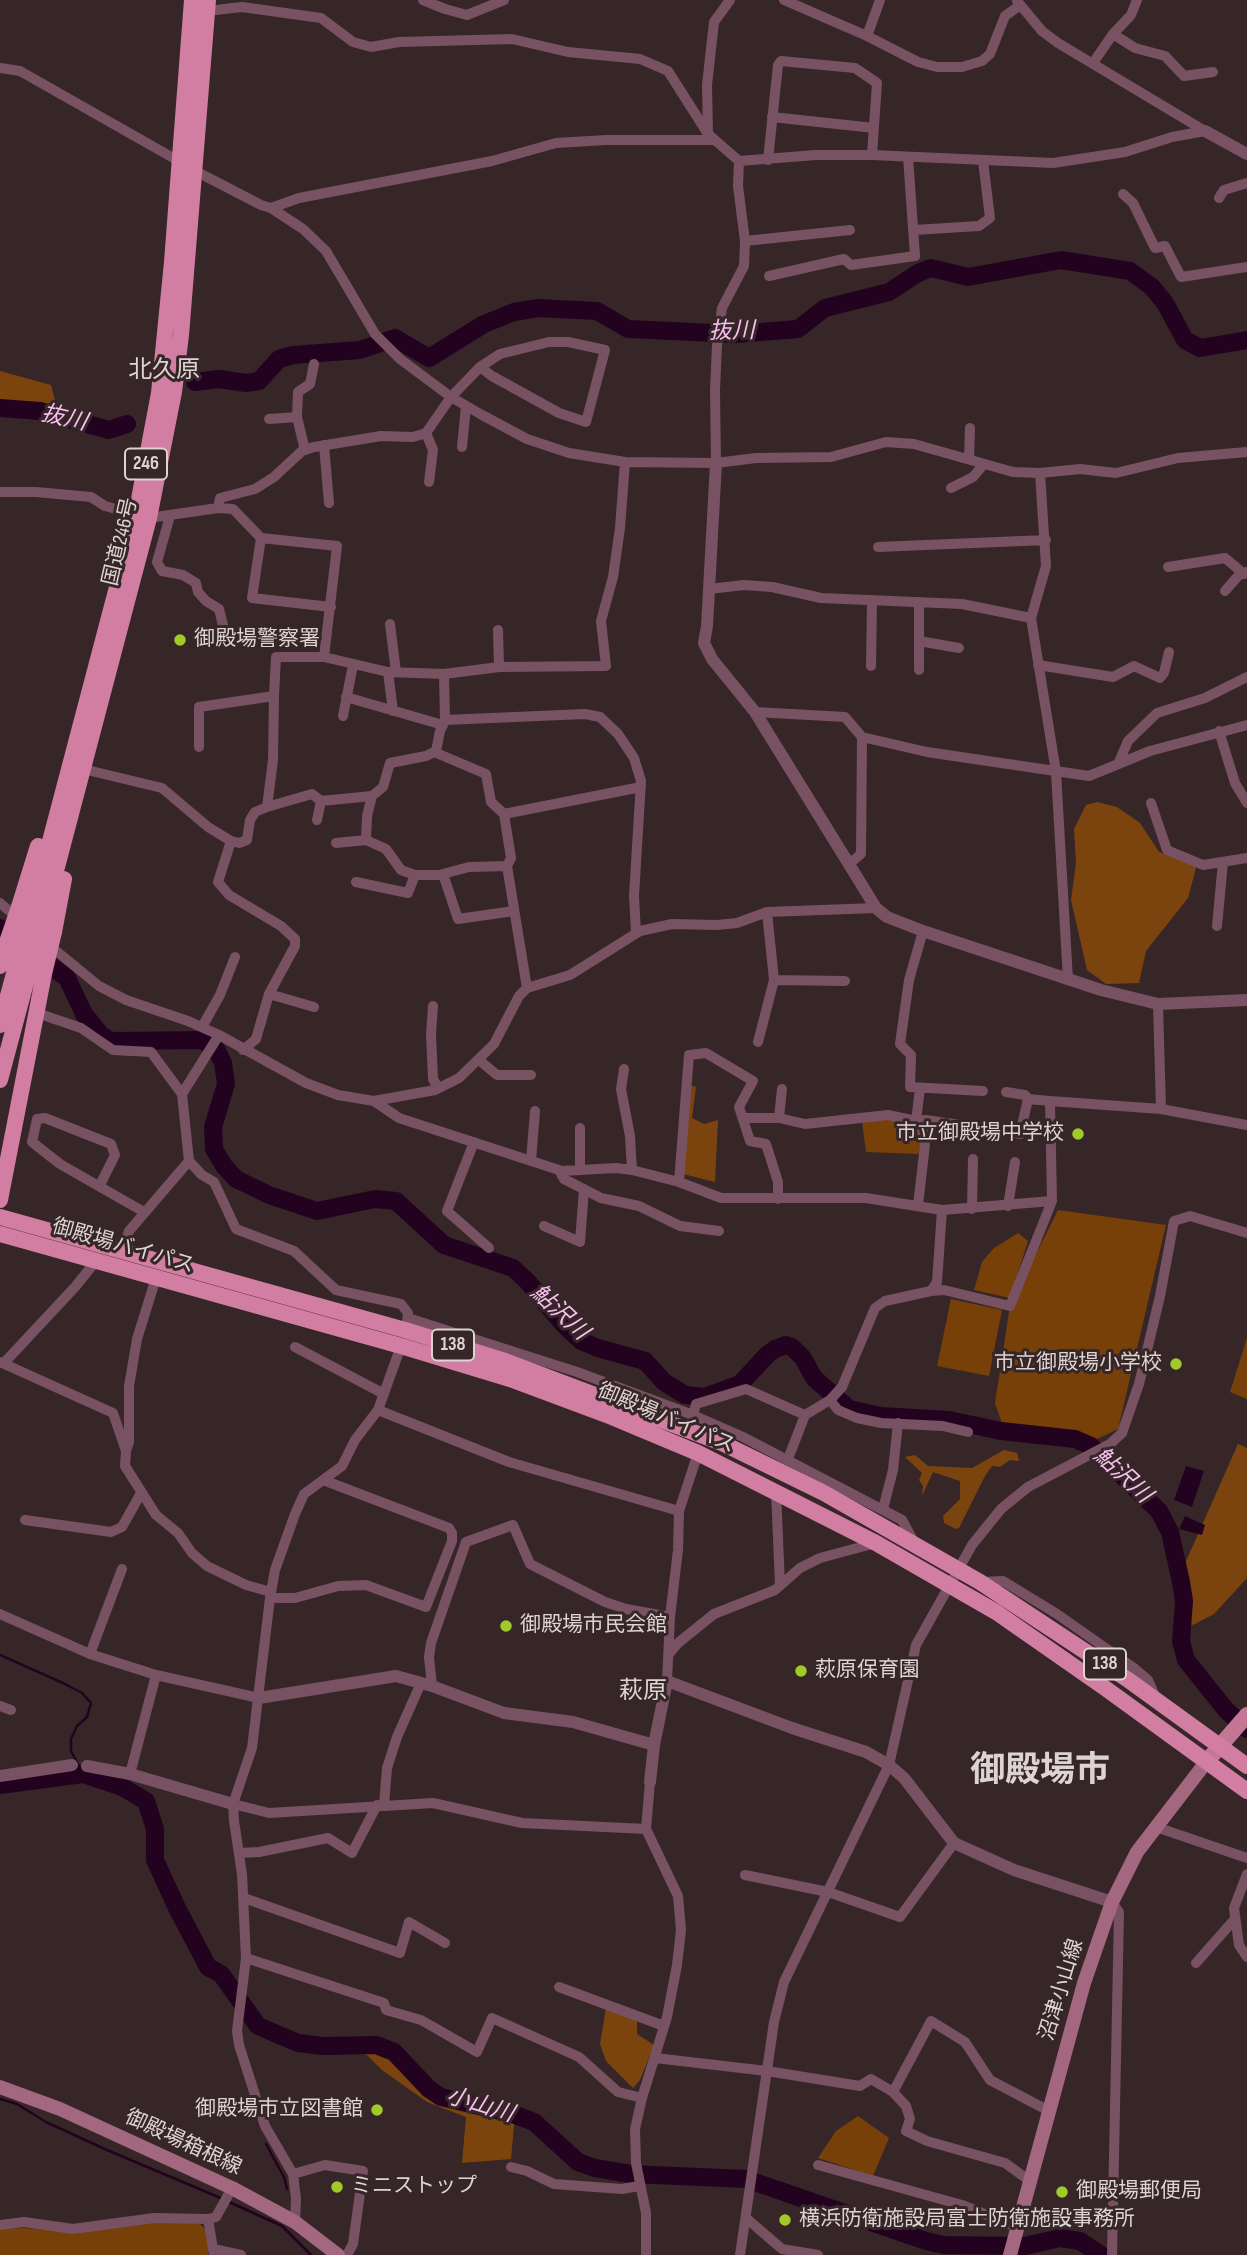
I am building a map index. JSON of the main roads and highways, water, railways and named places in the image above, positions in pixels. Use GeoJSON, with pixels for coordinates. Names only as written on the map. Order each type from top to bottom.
{"type":"FeatureCollection","features":[{"type":"Feature","properties":{"kind":"highway","name":"国道246号"},"geometry":{"type":"LineString","coordinates":[[69,795],[83,769],[142,517],[159,393],[192,0]]}},
{"type":"Feature","properties":{"kind":"highway","name":"国道246号"},"geometry":{"type":"LineString","coordinates":[[69,795],[174,392],[208,5]]}},
{"type":"Feature","properties":{"kind":"highway","name":"246"},"geometry":{"type":"LineString","coordinates":[[0,1025],[19,955],[71,846],[69,795]]}},
{"type":"Feature","properties":{"kind":"highway","name":"246"},"geometry":{"type":"LineString","coordinates":[[0,1200],[44,974],[36,920],[43,832],[69,795]]}},
{"type":"Feature","properties":{"kind":"highway","name":"246"},"geometry":{"type":"LineString","coordinates":[[0,1080],[19,955],[36,920]]}},
{"type":"Feature","properties":{"kind":"highway","name":"246"},"geometry":{"type":"LineString","coordinates":[[0,966],[19,955]]}},
{"type":"Feature","properties":{"kind":"highway"},"geometry":{"type":"LineString","coordinates":[[0,1167],[22,1082]]}},
{"type":"Feature","properties":{"kind":"highway","name":"御殿場バイパス"},"geometry":{"type":"LineString","coordinates":[[0,1217],[405,1331],[691,1422],[722,1443],[824,1493],[980,1581],[1051,1627],[1247,1766]]}},
{"type":"Feature","properties":{"kind":"highway","name":"御殿場バイパス"},"geometry":{"type":"LineString","coordinates":[[0,1234],[156,1278],[405,1331],[510,1379],[698,1453],[876,1543],[996,1612],[1247,1791]]}},
{"type":"Feature","properties":{"kind":"main road"},"geometry":{"type":"LineString","coordinates":[[1207,1761],[1243,1721]]}},
{"type":"Feature","properties":{"kind":"main road","name":"沼津小山線"},"geometry":{"type":"LineString","coordinates":[[1010,2255],[1084,1983],[1112,1902],[1137,1852],[1207,1761]]}},
{"type":"Feature","properties":{"kind":"main road","name":"御殿場箱根線"},"geometry":{"type":"LineString","coordinates":[[0,2087],[60,2109],[232,2188],[295,2222],[338,2255]]}},
{"type":"Feature","properties":{"kind":"waterway","name":"抜川"},"geometry":{"type":"LineString","coordinates":[[195,382],[219,379],[246,383],[259,381],[279,359],[293,355],[360,350],[395,338],[429,358],[484,324],[514,312],[538,308],[597,311],[628,329],[736,334],[798,329],[825,308],[889,292],[918,273],[931,268],[968,277],[1061,260],[1130,271],[1152,287],[1165,303],[1185,340],[1200,348],[1247,340]]}},
{"type":"Feature","properties":{"kind":"waterway","name":"抜川"},"geometry":{"type":"LineString","coordinates":[[0,408],[40,411],[109,430],[127,424]]}},
{"type":"Feature","properties":{"kind":"waterway","name":"鮎沢川"},"geometry":{"type":"LineString","coordinates":[[0,928],[67,978],[84,1014],[101,1035],[111,1041],[202,1040],[216,1049],[223,1063],[226,1084],[213,1127],[214,1149],[236,1179],[269,1195],[317,1211],[375,1199],[396,1201],[444,1245],[513,1268],[581,1341],[645,1361],[664,1382],[685,1395],[705,1397],[740,1384],[768,1354],[786,1345],[803,1358],[814,1378],[849,1409],[881,1416],[949,1420],[1001,1431],[1075,1439],[1091,1446],[1159,1511],[1170,1532],[1181,1582],[1184,1601],[1181,1641],[1186,1660],[1226,1710],[1247,1729]]}},
{"type":"Feature","properties":{"kind":"waterway"},"geometry":{"type":"LineString","coordinates":[[0,1655],[82,1693],[91,1703],[87,1717],[77,1726],[71,1739],[71,1751],[83,1774]]}},
{"type":"Feature","properties":{"kind":"waterway","name":"小山川"},"geometry":{"type":"LineString","coordinates":[[0,1785],[83,1774],[122,1787],[146,1801],[155,1829],[155,1860],[177,1908],[208,1967],[221,1974],[258,2026],[298,2043],[323,2046],[376,2045],[394,2052],[429,2089],[441,2097],[513,2114],[534,2122],[578,2162],[595,2168],[631,2174],[746,2179],[944,2245],[1025,2246],[1060,2238],[1080,2241],[1101,2255]]}},
{"type":"Feature","properties":{"kind":"waterway"},"geometry":{"type":"LineString","coordinates":[[0,2099],[17,2104],[46,2122],[107,2150],[223,2199]]}},
{"type":"Feature","properties":{"kind":"waterway"},"geometry":{"type":"LineString","coordinates":[[266,2144],[284,2177],[287,2189]]}},
{"type":"Feature","properties":{"kind":"waterway"},"geometry":{"type":"LineString","coordinates":[[229,2202],[282,2226],[311,2255]]}},
{"type":"Feature","properties":{"kind":"place","name":"御殿場警察署"},"geometry":{"type":"Point","coordinates":[180,640]}},
{"type":"Feature","properties":{"kind":"place","name":"市立御殿場中学校"},"geometry":{"type":"Point","coordinates":[1078,1134]}},
{"type":"Feature","properties":{"kind":"place","name":"市立御殿場小学校"},"geometry":{"type":"Point","coordinates":[1176,1364]}},
{"type":"Feature","properties":{"kind":"place","name":"御殿場市民会館"},"geometry":{"type":"Point","coordinates":[506,1626]}},
{"type":"Feature","properties":{"kind":"place","name":"萩原保育園"},"geometry":{"type":"Point","coordinates":[801,1671]}},
{"type":"Feature","properties":{"kind":"place","name":"御殿場市立図書館"},"geometry":{"type":"Point","coordinates":[377,2110]}},
{"type":"Feature","properties":{"kind":"place","name":"ミニストップ"},"geometry":{"type":"Point","coordinates":[337,2187]}},
{"type":"Feature","properties":{"kind":"place","name":"御殿場郵便局"},"geometry":{"type":"Point","coordinates":[1062,2192]}},
{"type":"Feature","properties":{"kind":"place","name":"横浜防衛施設局富士防衛施設事務所"},"geometry":{"type":"Point","coordinates":[785,2220]}},
{"type":"Feature","properties":{"kind":"district","name":"北久原"},"geometry":{"type":"Point","coordinates":[164,371]}},
{"type":"Feature","properties":{"kind":"district","name":"萩原"},"geometry":{"type":"Point","coordinates":[643,1692]}},
{"type":"Feature","properties":{"kind":"district","name":"御殿場市"},"geometry":{"type":"Point","coordinates":[1040,1772]}}]}
